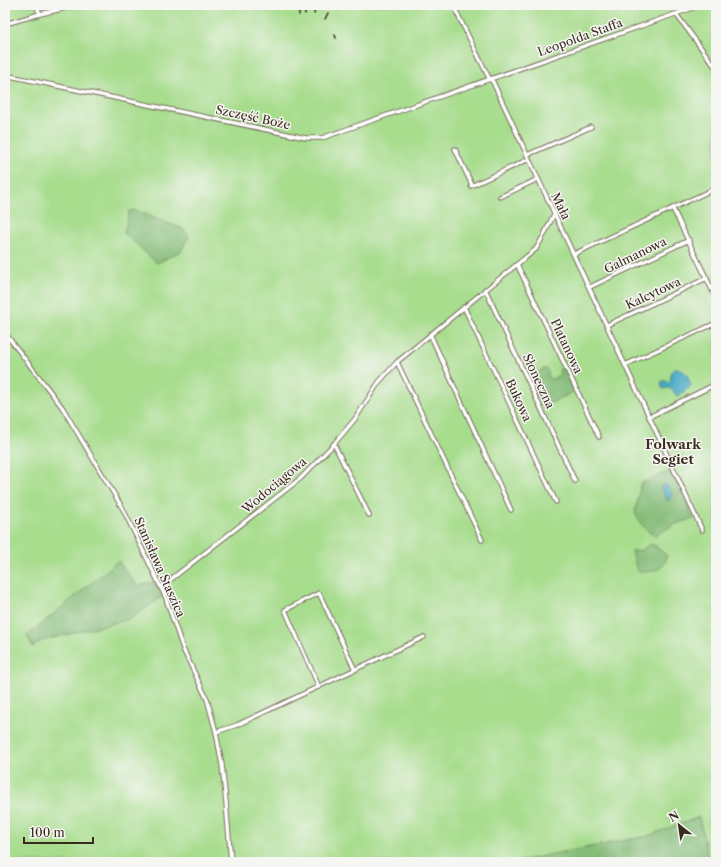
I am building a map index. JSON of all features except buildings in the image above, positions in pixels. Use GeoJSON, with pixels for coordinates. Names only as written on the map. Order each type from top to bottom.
{"type":"FeatureCollection","features":[{"type":"Feature","properties":{"kind":"street"},"geometry":{"type":"LineString","coordinates":[[36,5],[40,14]]}},
{"type":"Feature","properties":{"kind":"street"},"geometry":{"type":"LineString","coordinates":[[5,24],[79,5]]}},
{"type":"Feature","properties":{"kind":"street","name":"Mała"},"geometry":{"type":"LineString","coordinates":[[453,5],[493,82],[554,214],[590,287],[702,530]]}},
{"type":"Feature","properties":{"kind":"street","name":"Leopolda Staffa"},"geometry":{"type":"LineString","coordinates":[[491,80],[701,5]]}},
{"type":"Feature","properties":{"kind":"street"},"geometry":{"type":"LineString","coordinates":[[676,14],[716,68]]}},
{"type":"Feature","properties":{"kind":"street","name":"Szczęść Boże"},"geometry":{"type":"LineString","coordinates":[[5,74],[314,139],[344,131],[491,80]]}},
{"type":"Feature","properties":{"kind":"street"},"geometry":{"type":"LineString","coordinates":[[455,149],[471,185],[591,127]]}},
{"type":"Feature","properties":{"kind":"street"},"geometry":{"type":"LineString","coordinates":[[500,198],[538,180]]}},
{"type":"Feature","properties":{"kind":"street"},"geometry":{"type":"LineString","coordinates":[[574,254],[716,188]]}},
{"type":"Feature","properties":{"kind":"street"},"geometry":{"type":"LineString","coordinates":[[673,209],[716,298]]}},
{"type":"Feature","properties":{"kind":"street","name":"Wodociągowa"},"geometry":{"type":"LineString","coordinates":[[161,587],[300,479],[334,444],[355,419],[380,382],[397,362],[536,249],[541,242],[554,214]]}},
{"type":"Feature","properties":{"kind":"street","name":"Galmanowa"},"geometry":{"type":"LineString","coordinates":[[590,287],[689,240]]}},
{"type":"Feature","properties":{"kind":"street","name":"Platanowa"},"geometry":{"type":"LineString","coordinates":[[517,264],[599,436]]}},
{"type":"Feature","properties":{"kind":"street","name":"Kalcytowa"},"geometry":{"type":"LineString","coordinates":[[607,326],[707,278]]}},
{"type":"Feature","properties":{"kind":"street","name":"Słoneczna"},"geometry":{"type":"LineString","coordinates":[[485,289],[575,481]]}},
{"type":"Feature","properties":{"kind":"street","name":"Bukowa"},"geometry":{"type":"LineString","coordinates":[[464,307],[556,502]]}},
{"type":"Feature","properties":{"kind":"street"},"geometry":{"type":"LineString","coordinates":[[625,365],[716,323]]}},
{"type":"Feature","properties":{"kind":"street","name":"Stanisława Staszica"},"geometry":{"type":"LineString","coordinates":[[5,333],[62,407],[123,509],[161,587],[183,649],[207,700],[216,732],[226,796],[230,837],[230,862]]}},
{"type":"Feature","properties":{"kind":"street"},"geometry":{"type":"LineString","coordinates":[[430,334],[511,510]]}},
{"type":"Feature","properties":{"kind":"street"},"geometry":{"type":"LineString","coordinates":[[397,362],[482,540]]}},
{"type":"Feature","properties":{"kind":"street"},"geometry":{"type":"LineString","coordinates":[[649,417],[716,384]]}},
{"type":"Feature","properties":{"kind":"street"},"geometry":{"type":"LineString","coordinates":[[334,444],[369,515]]}},
{"type":"Feature","properties":{"kind":"street"},"geometry":{"type":"LineString","coordinates":[[319,687],[285,610],[320,593],[355,670]]}},
{"type":"Feature","properties":{"kind":"street"},"geometry":{"type":"LineString","coordinates":[[216,732],[237,725],[424,636]]}},
{"type":"Feature","properties":{"kind":"green space"},"geometry":{"type":"Polygon","coordinates":[[[5,5],[716,5],[716,862],[5,862],[5,5]]]}},
{"type":"Feature","properties":{"kind":"green space"},"geometry":{"type":"Polygon","coordinates":[[[134,210],[183,229],[189,236],[181,251],[157,263],[124,233],[129,211],[134,210]]]}},
{"type":"Feature","properties":{"kind":"green space"},"geometry":{"type":"Polygon","coordinates":[[[563,367],[575,391],[543,407],[528,377],[546,368],[549,378],[552,379],[558,376],[560,373],[559,370],[563,367]]]}},
{"type":"Feature","properties":{"kind":"green space"},"geometry":{"type":"Polygon","coordinates":[[[671,470],[694,519],[678,523],[655,536],[643,526],[635,512],[640,484],[671,470]]]}},
{"type":"Feature","properties":{"kind":"green space"},"geometry":{"type":"Polygon","coordinates":[[[650,544],[656,546],[667,556],[666,561],[664,565],[656,570],[647,572],[637,571],[632,551],[642,550],[650,544]]]}},
{"type":"Feature","properties":{"kind":"green space"},"geometry":{"type":"Polygon","coordinates":[[[118,561],[138,586],[154,582],[162,597],[130,619],[41,641],[33,647],[27,636],[118,561]]]}},
{"type":"Feature","properties":{"kind":"green space"},"geometry":{"type":"Polygon","coordinates":[[[699,817],[709,862],[517,862],[648,836],[699,817]]]}},
{"type":"Feature","properties":{"kind":"water"},"geometry":{"type":"Polygon","coordinates":[[[675,368],[678,368],[684,372],[688,377],[691,386],[677,396],[669,388],[663,389],[661,385],[662,381],[668,382],[671,380],[670,373],[675,368]]]}},
{"type":"Feature","properties":{"kind":"water"},"geometry":{"type":"Polygon","coordinates":[[[663,485],[667,485],[672,494],[668,501],[661,488],[663,485]]]}},
{"type":"Feature","properties":{"kind":"railway"},"geometry":{"type":"LineString","coordinates":[[305,14],[306,5]]}},
{"type":"Feature","properties":{"kind":"railway"},"geometry":{"type":"LineString","coordinates":[[314,14],[316,6]]}},
{"type":"Feature","properties":{"kind":"railway"},"geometry":{"type":"LineString","coordinates":[[299,9],[299,15]]}},
{"type":"Feature","properties":{"kind":"railway"},"geometry":{"type":"LineString","coordinates":[[325,19],[328,13]]}},
{"type":"Feature","properties":{"kind":"district","name":"Folwark Segiet"},"geometry":{"type":"Point","coordinates":[673,452]}}]}
